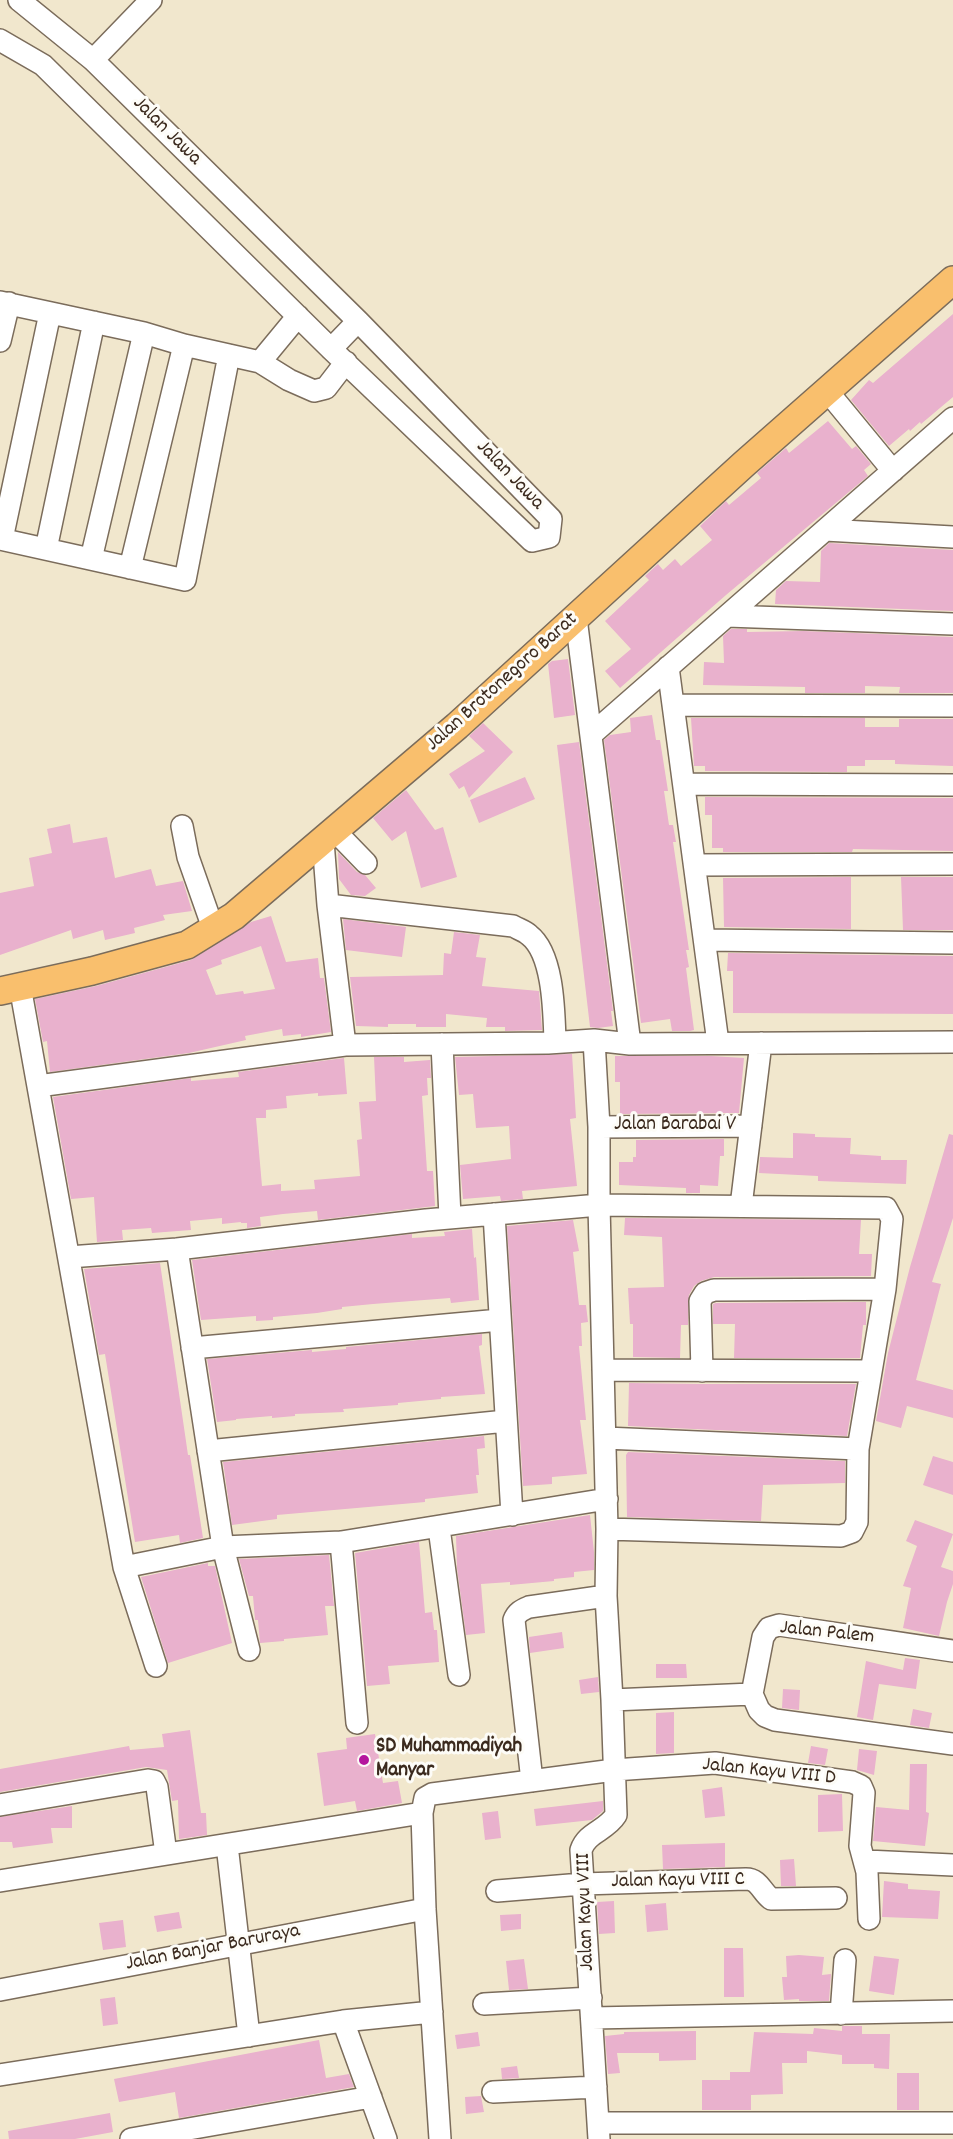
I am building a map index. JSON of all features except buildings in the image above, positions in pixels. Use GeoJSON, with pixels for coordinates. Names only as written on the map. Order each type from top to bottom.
{"type":"FeatureCollection","features":[{"type":"Feature","properties":{"kind":"main road","name":"Jalan Brotonegoro Barat"},"geometry":{"type":"LineString","coordinates":[[10,988],[92,971],[187,945],[234,916],[457,726],[727,479],[953,280]]}},
{"type":"Feature","properties":{"kind":"street","name":"Jalan Jawa"},"geometry":{"type":"LineString","coordinates":[[0,40],[43,65],[339,356],[532,541],[549,537],[551,519],[358,321],[93,60],[19,0]]}},
{"type":"Feature","properties":{"kind":"street"},"geometry":{"type":"LineString","coordinates":[[93,60],[151,0]]}},
{"type":"Feature","properties":{"kind":"street"},"geometry":{"type":"LineString","coordinates":[[0,341],[4,302],[260,362],[289,380],[314,391],[326,388],[339,356],[358,321]]}},
{"type":"Feature","properties":{"kind":"street"},"geometry":{"type":"LineString","coordinates":[[50,313],[1,539],[185,580],[229,355]]}},
{"type":"Feature","properties":{"kind":"street"},"geometry":{"type":"LineString","coordinates":[[260,362],[298,316]]}},
{"type":"Feature","properties":{"kind":"street"},"geometry":{"type":"LineString","coordinates":[[46,549],[94,322]]}},
{"type":"Feature","properties":{"kind":"street"},"geometry":{"type":"LineString","coordinates":[[91,559],[144,333]]}},
{"type":"Feature","properties":{"kind":"street"},"geometry":{"type":"LineString","coordinates":[[130,568],[184,345]]}},
{"type":"Feature","properties":{"kind":"street"},"geometry":{"type":"LineString","coordinates":[[828,392],[893,471]]}},
{"type":"Feature","properties":{"kind":"street"},"geometry":{"type":"LineString","coordinates":[[592,734],[953,418]]}},
{"type":"Feature","properties":{"kind":"street"},"geometry":{"type":"LineString","coordinates":[[825,530],[953,537]]}},
{"type":"Feature","properties":{"kind":"street"},"geometry":{"type":"LineString","coordinates":[[727,616],[953,624]]}},
{"type":"Feature","properties":{"kind":"street"},"geometry":{"type":"LineString","coordinates":[[576,618],[630,1044]]}},
{"type":"Feature","properties":{"kind":"street"},"geometry":{"type":"LineString","coordinates":[[668,667],[718,1043]]}},
{"type":"Feature","properties":{"kind":"street"},"geometry":{"type":"LineString","coordinates":[[673,705],[953,706]]}},
{"type":"Feature","properties":{"kind":"street"},"geometry":{"type":"LineString","coordinates":[[684,784],[953,785]]}},
{"type":"Feature","properties":{"kind":"street"},"geometry":{"type":"LineString","coordinates":[[182,826],[188,857],[213,928]]}},
{"type":"Feature","properties":{"kind":"street"},"geometry":{"type":"LineString","coordinates":[[329,836],[366,863]]}},
{"type":"Feature","properties":{"kind":"street"},"geometry":{"type":"LineString","coordinates":[[329,836],[328,905],[345,1045]]}},
{"type":"Feature","properties":{"kind":"street"},"geometry":{"type":"LineString","coordinates":[[695,865],[953,864]]}},
{"type":"Feature","properties":{"kind":"street"},"geometry":{"type":"LineString","coordinates":[[328,905],[513,927],[530,936],[542,952],[548,969],[553,999],[555,1042]]}},
{"type":"Feature","properties":{"kind":"street"},"geometry":{"type":"LineString","coordinates":[[705,940],[953,943]]}},
{"type":"Feature","properties":{"kind":"street"},"geometry":{"type":"LineString","coordinates":[[10,988],[38,1086],[124,1567],[156,1666]]}},
{"type":"Feature","properties":{"kind":"street"},"geometry":{"type":"LineString","coordinates":[[38,1086],[345,1045],[594,1040],[630,1044],[953,1042]]}},
{"type":"Feature","properties":{"kind":"street","name":"Jalan Kayu VIII"},"geometry":{"type":"LineString","coordinates":[[594,1040],[599,1127],[607,1499],[606,1596],[616,1815],[611,1824],[588,1838],[581,1850],[598,2131]]}},
{"type":"Feature","properties":{"kind":"street"},"geometry":{"type":"LineString","coordinates":[[741,1206],[761,1043]]}},
{"type":"Feature","properties":{"kind":"street"},"geometry":{"type":"LineString","coordinates":[[442,1044],[450,1217]]}},
{"type":"Feature","properties":{"kind":"street","name":"Jalan Barabai V"},"geometry":{"type":"LineString","coordinates":[[599,1127],[750,1126]]}},
{"type":"Feature","properties":{"kind":"street"},"geometry":{"type":"LineString","coordinates":[[69,1257],[177,1249],[450,1217],[599,1205],[886,1208],[892,1219],[885,1289],[858,1449],[858,1521],[852,1532],[841,1536],[607,1529]]}},
{"type":"Feature","properties":{"kind":"street"},"geometry":{"type":"LineString","coordinates":[[494,1214],[512,1515]]}},
{"type":"Feature","properties":{"kind":"street"},"geometry":{"type":"LineString","coordinates":[[177,1249],[223,1547],[249,1650]]}},
{"type":"Feature","properties":{"kind":"street"},"geometry":{"type":"LineString","coordinates":[[702,1371],[700,1301],[705,1293],[714,1290],[885,1289]]}},
{"type":"Feature","properties":{"kind":"street"},"geometry":{"type":"LineString","coordinates":[[192,1348],[500,1320]]}},
{"type":"Feature","properties":{"kind":"street"},"geometry":{"type":"LineString","coordinates":[[603,1370],[871,1371]]}},
{"type":"Feature","properties":{"kind":"street"},"geometry":{"type":"LineString","coordinates":[[208,1451],[506,1421]]}},
{"type":"Feature","properties":{"kind":"street"},"geometry":{"type":"LineString","coordinates":[[605,1438],[858,1449]]}},
{"type":"Feature","properties":{"kind":"street"},"geometry":{"type":"LineString","coordinates":[[124,1567],[223,1547],[341,1542],[439,1528],[607,1499]]}},
{"type":"Feature","properties":{"kind":"street"},"geometry":{"type":"LineString","coordinates":[[439,1528],[459,1675]]}},
{"type":"Feature","properties":{"kind":"street"},"geometry":{"type":"LineString","coordinates":[[341,1542],[357,1723]]}},
{"type":"Feature","properties":{"kind":"street"},"geometry":{"type":"LineString","coordinates":[[532,1781],[514,1620],[520,1611],[530,1608],[606,1596]]}},
{"type":"Feature","properties":{"kind":"street","name":"Jalan Palem"},"geometry":{"type":"LineString","coordinates":[[752,1694],[763,1637],[769,1628],[779,1625],[953,1651]]}},
{"type":"Feature","properties":{"kind":"street"},"geometry":{"type":"LineString","coordinates":[[612,1700],[752,1694],[759,1710],[765,1716],[775,1720],[953,1744]]}},
{"type":"Feature","properties":{"kind":"street","name":"Jalan Kayu VIII D"},"geometry":{"type":"LineString","coordinates":[[422,1813],[424,1798],[432,1794],[614,1770],[716,1763],[852,1782],[861,1786],[864,1793],[860,1846],[866,1861]]}},
{"type":"Feature","properties":{"kind":"street"},"geometry":{"type":"LineString","coordinates":[[0,1805],[147,1780],[154,1781],[157,1786],[166,1854]]}},
{"type":"Feature","properties":{"kind":"street"},"geometry":{"type":"LineString","coordinates":[[0,1881],[422,1813],[425,1909],[440,2139]]}},
{"type":"Feature","properties":{"kind":"street"},"geometry":{"type":"LineString","coordinates":[[227,1845],[249,2036]]}},
{"type":"Feature","properties":{"kind":"street"},"geometry":{"type":"LineString","coordinates":[[869,1919],[866,1861],[953,1865]]}},
{"type":"Feature","properties":{"kind":"street","name":"Jalan Kayu VIII C"},"geometry":{"type":"LineString","coordinates":[[497,1891],[582,1884],[753,1879],[771,1899],[836,1898]]}},
{"type":"Feature","properties":{"kind":"street","name":"Jalan Banjar Baruraya"},"geometry":{"type":"LineString","coordinates":[[0,1990],[425,1909]]}},
{"type":"Feature","properties":{"kind":"street"},"geometry":{"type":"LineString","coordinates":[[841,2013],[845,1960]]}},
{"type":"Feature","properties":{"kind":"street"},"geometry":{"type":"LineString","coordinates":[[484,2004],[841,2013],[953,2012]]}},
{"type":"Feature","properties":{"kind":"street"},"geometry":{"type":"LineString","coordinates":[[0,2076],[343,2021],[432,2012]]}},
{"type":"Feature","properties":{"kind":"street"},"geometry":{"type":"LineString","coordinates":[[343,2021],[386,2139]]}},
{"type":"Feature","properties":{"kind":"street"},"geometry":{"type":"LineString","coordinates":[[493,2092],[596,2087]]}},
{"type":"Feature","properties":{"kind":"street"},"geometry":{"type":"LineString","coordinates":[[132,2139],[216,2132],[371,2097]]}},
{"type":"Feature","properties":{"kind":"street"},"geometry":{"type":"LineString","coordinates":[[598,2131],[953,2123]]}},
{"type":"Feature","properties":{"kind":"place","name":"SD Muhammadiyah Manyar"},"geometry":{"type":"Point","coordinates":[364,1760]}}]}
